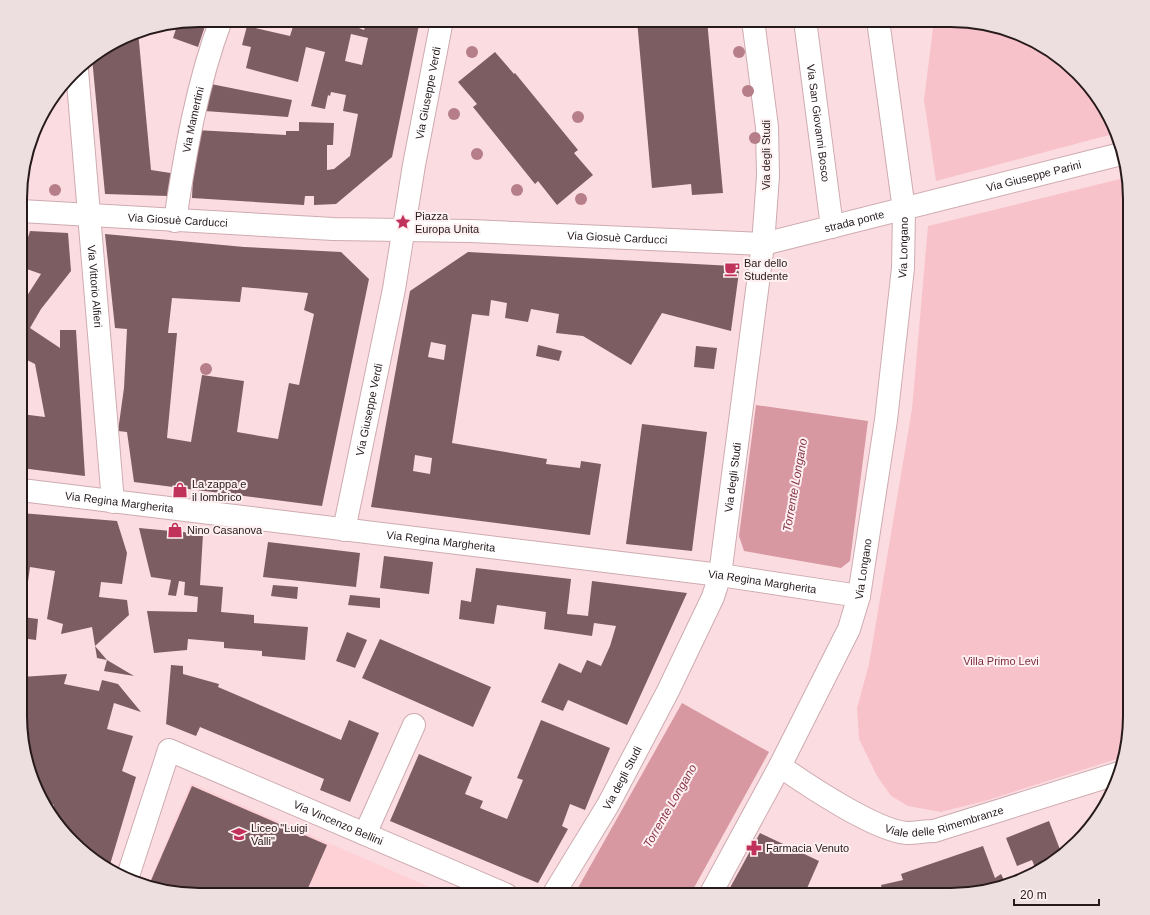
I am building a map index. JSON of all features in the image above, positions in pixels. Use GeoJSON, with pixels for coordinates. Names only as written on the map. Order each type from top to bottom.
{"type":"FeatureCollection","features":[{"type":"Feature","properties":{"kind":"street","name":"Via Mamertini"},"geometry":{"type":"LineString","coordinates":[[175,221],[183,170],[209,52],[218,27]]}},
{"type":"Feature","properties":{"kind":"street","name":"Via Giuseppe Verdi"},"geometry":{"type":"LineString","coordinates":[[344,530],[394,289],[414,165],[441,27]]}},
{"type":"Feature","properties":{"kind":"street","name":"Via degli Studi"},"geometry":{"type":"LineString","coordinates":[[557,888],[608,805],[668,691],[713,597],[720,575],[763,244],[768,176],[768,127],[754,27]]}},
{"type":"Feature","properties":{"kind":"street","name":"Via San Giovanni Bosco"},"geometry":{"type":"LineString","coordinates":[[806,27],[832,227]]}},
{"type":"Feature","properties":{"kind":"street"},"geometry":{"type":"LineString","coordinates":[[879,27],[904,210]]}},
{"type":"Feature","properties":{"kind":"street","name":"Via Vittorio Alfieri"},"geometry":{"type":"LineString","coordinates":[[78,77],[113,502]]}},
{"type":"Feature","properties":{"kind":"street","name":"Via Giuseppe Parini"},"geometry":{"type":"LineString","coordinates":[[946,199],[1117,155]]}},
{"type":"Feature","properties":{"kind":"street","name":"strada ponte"},"geometry":{"type":"LineString","coordinates":[[763,244],[946,199]]}},
{"type":"Feature","properties":{"kind":"street","name":"Via Longano"},"geometry":{"type":"LineString","coordinates":[[714,888],[780,766],[849,629],[860,596],[886,412],[903,268],[904,210]]}},
{"type":"Feature","properties":{"kind":"street","name":"Via Giosuè Carducci"},"geometry":{"type":"LineString","coordinates":[[27,211],[333,229],[471,231],[763,244]]}},
{"type":"Feature","properties":{"kind":"street","name":"Via Regina Margherita"},"geometry":{"type":"LineString","coordinates":[[27,491],[720,575],[860,596]]}},
{"type":"Feature","properties":{"kind":"street"},"geometry":{"type":"LineString","coordinates":[[365,834],[414,725]]}},
{"type":"Feature","properties":{"kind":"street","name":"Via Vincenzo Bellini"},"geometry":{"type":"LineString","coordinates":[[129,873],[169,750],[491,888]]}},
{"type":"Feature","properties":{"kind":"street","name":"Viale delle Rimembranze"},"geometry":{"type":"LineString","coordinates":[[780,766],[856,813],[886,827],[906,833],[934,831],[1113,775]]}},
{"type":"Feature","properties":{"kind":"shaded area","name":"Liceo \"Luigi Valli\""},"geometry":{"type":"Polygon","coordinates":[[[191,783],[432,888],[188,888],[166,885],[150,881],[191,783]]]}},
{"type":"Feature","properties":{"kind":"green space"},"geometry":{"type":"Polygon","coordinates":[[[933,27],[962,27],[984,30],[1017,40],[1037,50],[1073,77],[1100,113],[1111,135],[936,181],[924,100],[933,27]]]}},
{"type":"Feature","properties":{"kind":"green space","name":"Villa Primo Levi"},"geometry":{"type":"Polygon","coordinates":[[[1122,178],[1123,727],[1117,759],[985,801],[941,812],[908,806],[891,796],[877,776],[859,739],[857,708],[869,664],[912,409],[928,226],[1122,178]]]}},
{"type":"Feature","properties":{"kind":"water","name":"Torrente Longano"},"geometry":{"type":"Polygon","coordinates":[[[756,405],[868,421],[850,561],[841,568],[744,551],[739,536],[756,405]]]}},
{"type":"Feature","properties":{"kind":"water","name":"Torrente Longano"},"geometry":{"type":"Polygon","coordinates":[[[682,703],[769,752],[694,888],[578,888],[682,703]]]}},
{"type":"Feature","properties":{"kind":"building"},"geometry":{"type":"Polygon","coordinates":[[[205,27],[198,47],[173,38],[176,28],[205,27]]]}},
{"type":"Feature","properties":{"kind":"building"},"geometry":{"type":"Polygon","coordinates":[[[247,27],[290,36],[293,27],[356,27],[364,30],[365,27],[419,27],[392,157],[336,204],[314,205],[314,196],[305,196],[304,205],[192,198],[195,130],[286,135],[286,131],[299,131],[299,122],[334,123],[333,145],[327,145],[327,170],[334,169],[350,156],[358,114],[343,111],[346,95],[331,92],[330,96],[328,95],[325,109],[311,106],[325,52],[306,47],[298,82],[246,68],[251,47],[242,45],[247,27]],[[351,34],[345,61],[362,65],[368,38],[351,34]]]}},
{"type":"Feature","properties":{"kind":"building"},"geometry":{"type":"Polygon","coordinates":[[[638,27],[708,27],[723,193],[692,195],[691,184],[652,188],[638,27]]]}},
{"type":"Feature","properties":{"kind":"building"},"geometry":{"type":"Polygon","coordinates":[[[139,38],[151,170],[177,174],[168,196],[105,194],[93,64],[113,50],[139,38]]]}},
{"type":"Feature","properties":{"kind":"building"},"geometry":{"type":"Polygon","coordinates":[[[495,52],[514,74],[515,73],[578,150],[574,153],[593,175],[557,205],[538,181],[535,184],[473,107],[477,104],[458,82],[495,52]]]}},
{"type":"Feature","properties":{"kind":"building"},"geometry":{"type":"Polygon","coordinates":[[[211,84],[292,100],[288,117],[205,111],[211,84]]]}},
{"type":"Feature","properties":{"kind":"building"},"geometry":{"type":"Polygon","coordinates":[[[30,231],[68,233],[71,271],[41,309],[30,328],[60,348],[60,330],[76,330],[85,476],[27,469],[27,415],[45,417],[35,364],[27,360],[27,296],[41,274],[27,269],[27,241],[30,231]]]}},
{"type":"Feature","properties":{"kind":"building"},"geometry":{"type":"Polygon","coordinates":[[[105,234],[244,247],[341,252],[369,279],[322,506],[134,482],[127,432],[118,431],[124,388],[127,329],[115,328],[105,234]],[[242,287],[240,302],[172,298],[168,333],[177,333],[167,438],[191,442],[202,375],[244,381],[237,432],[278,439],[289,383],[299,385],[314,314],[304,310],[308,293],[242,287]]]}},
{"type":"Feature","properties":{"kind":"building"},"geometry":{"type":"Polygon","coordinates":[[[468,252],[733,266],[739,272],[731,331],[662,313],[631,365],[583,336],[556,333],[559,314],[531,309],[528,322],[505,318],[507,303],[491,300],[489,316],[472,314],[452,443],[547,459],[546,464],[580,468],[581,461],[601,464],[590,535],[371,507],[410,291],[468,252]],[[431,342],[428,357],[444,360],[446,345],[431,342]],[[415,455],[413,471],[430,474],[432,458],[415,455]]]}},
{"type":"Feature","properties":{"kind":"building"},"geometry":{"type":"Polygon","coordinates":[[[538,345],[562,351],[559,361],[536,356],[538,345]]]}},
{"type":"Feature","properties":{"kind":"building"},"geometry":{"type":"Polygon","coordinates":[[[696,346],[717,348],[714,369],[694,367],[696,346]]]}},
{"type":"Feature","properties":{"kind":"building"},"geometry":{"type":"Polygon","coordinates":[[[642,424],[707,432],[692,551],[626,544],[642,424]]]}},
{"type":"Feature","properties":{"kind":"building"},"geometry":{"type":"Polygon","coordinates":[[[27,514],[117,521],[127,553],[122,584],[101,582],[99,597],[127,600],[129,615],[95,646],[92,627],[61,634],[63,624],[47,619],[55,571],[30,567],[27,588],[27,514]]]}},
{"type":"Feature","properties":{"kind":"building"},"geometry":{"type":"Polygon","coordinates":[[[139,528],[203,534],[200,585],[223,587],[221,612],[254,615],[254,623],[308,627],[305,660],[262,656],[262,651],[224,648],[224,642],[188,639],[187,650],[154,653],[147,611],[197,612],[198,597],[184,595],[185,582],[179,581],[176,596],[168,595],[171,580],[151,577],[139,528]]]}},
{"type":"Feature","properties":{"kind":"building"},"geometry":{"type":"Polygon","coordinates":[[[268,542],[360,553],[356,587],[263,577],[268,542]]]}},
{"type":"Feature","properties":{"kind":"building"},"geometry":{"type":"Polygon","coordinates":[[[384,556],[433,562],[429,594],[380,588],[384,556]]]}},
{"type":"Feature","properties":{"kind":"building"},"geometry":{"type":"Polygon","coordinates":[[[476,568],[571,579],[567,614],[588,616],[592,581],[687,593],[627,725],[568,700],[563,711],[541,702],[559,663],[581,673],[587,660],[601,666],[610,646],[616,626],[594,623],[592,636],[544,629],[546,612],[497,605],[494,624],[459,619],[461,600],[471,602],[476,568]]]}},
{"type":"Feature","properties":{"kind":"building"},"geometry":{"type":"Polygon","coordinates":[[[273,585],[298,587],[297,599],[271,596],[273,585]]]}},
{"type":"Feature","properties":{"kind":"building"},"geometry":{"type":"Polygon","coordinates":[[[350,595],[380,598],[380,608],[348,605],[350,595]]]}},
{"type":"Feature","properties":{"kind":"building"},"geometry":{"type":"Polygon","coordinates":[[[27,618],[38,619],[36,640],[27,639],[27,618]]]}},
{"type":"Feature","properties":{"kind":"building"},"geometry":{"type":"Polygon","coordinates":[[[347,632],[367,640],[355,668],[336,661],[347,632]]]}},
{"type":"Feature","properties":{"kind":"building"},"geometry":{"type":"Polygon","coordinates":[[[380,639],[491,687],[473,727],[362,678],[380,639]]]}},
{"type":"Feature","properties":{"kind":"building"},"geometry":{"type":"Polygon","coordinates":[[[95,646],[107,660],[97,658],[95,646]]]}},
{"type":"Feature","properties":{"kind":"building"},"geometry":{"type":"Polygon","coordinates":[[[107,660],[134,676],[104,671],[107,660]]]}},
{"type":"Feature","properties":{"kind":"building"},"geometry":{"type":"Polygon","coordinates":[[[171,665],[183,666],[183,674],[219,684],[218,687],[341,740],[349,720],[379,733],[350,802],[320,790],[324,779],[200,727],[196,736],[166,724],[171,665]]]}},
{"type":"Feature","properties":{"kind":"building"},"geometry":{"type":"Polygon","coordinates":[[[67,674],[64,684],[99,691],[102,680],[118,684],[141,712],[114,703],[107,729],[133,736],[122,771],[136,777],[110,863],[77,838],[56,811],[53,807],[54,805],[50,802],[40,782],[28,738],[27,677],[67,674]]]}},
{"type":"Feature","properties":{"kind":"building"},"geometry":{"type":"Polygon","coordinates":[[[541,720],[610,748],[585,810],[570,804],[562,826],[568,829],[538,883],[390,821],[419,754],[472,777],[465,794],[483,801],[480,808],[507,819],[523,780],[517,778],[541,720]]]}},
{"type":"Feature","properties":{"kind":"building","name":"Liceo \"Luigi Valli\""},"geometry":{"type":"Polygon","coordinates":[[[192,786],[327,845],[308,888],[188,888],[166,885],[151,881],[192,786]]]}},
{"type":"Feature","properties":{"kind":"building"},"geometry":{"type":"Polygon","coordinates":[[[1049,821],[1060,849],[1034,866],[1032,860],[1017,866],[1006,838],[1049,821]]]}},
{"type":"Feature","properties":{"kind":"building"},"geometry":{"type":"Polygon","coordinates":[[[760,833],[819,861],[807,888],[730,888],[760,833]]]}},
{"type":"Feature","properties":{"kind":"building"},"geometry":{"type":"Polygon","coordinates":[[[983,846],[995,878],[1001,874],[1004,880],[984,885],[962,888],[882,888],[881,885],[903,880],[901,874],[983,846]]]}},
{"type":"Feature","properties":{"kind":"place","name":"Piazza Europa Unita"},"geometry":{"type":"Point","coordinates":[403,222]}},
{"type":"Feature","properties":{"kind":"place","name":"Bar dello Studente"},"geometry":{"type":"Point","coordinates":[732,269]}},
{"type":"Feature","properties":{"kind":"place","name":"La zappa e il lombrico"},"geometry":{"type":"Point","coordinates":[180,490]}},
{"type":"Feature","properties":{"kind":"place","name":"Nino Casanova"},"geometry":{"type":"Point","coordinates":[175,530]}},
{"type":"Feature","properties":{"kind":"place","name":"Liceo \"Luigi Valli\""},"geometry":{"type":"Point","coordinates":[239,834]}},
{"type":"Feature","properties":{"kind":"place","name":"Farmacia Venuto"},"geometry":{"type":"Point","coordinates":[754,848]}}]}
